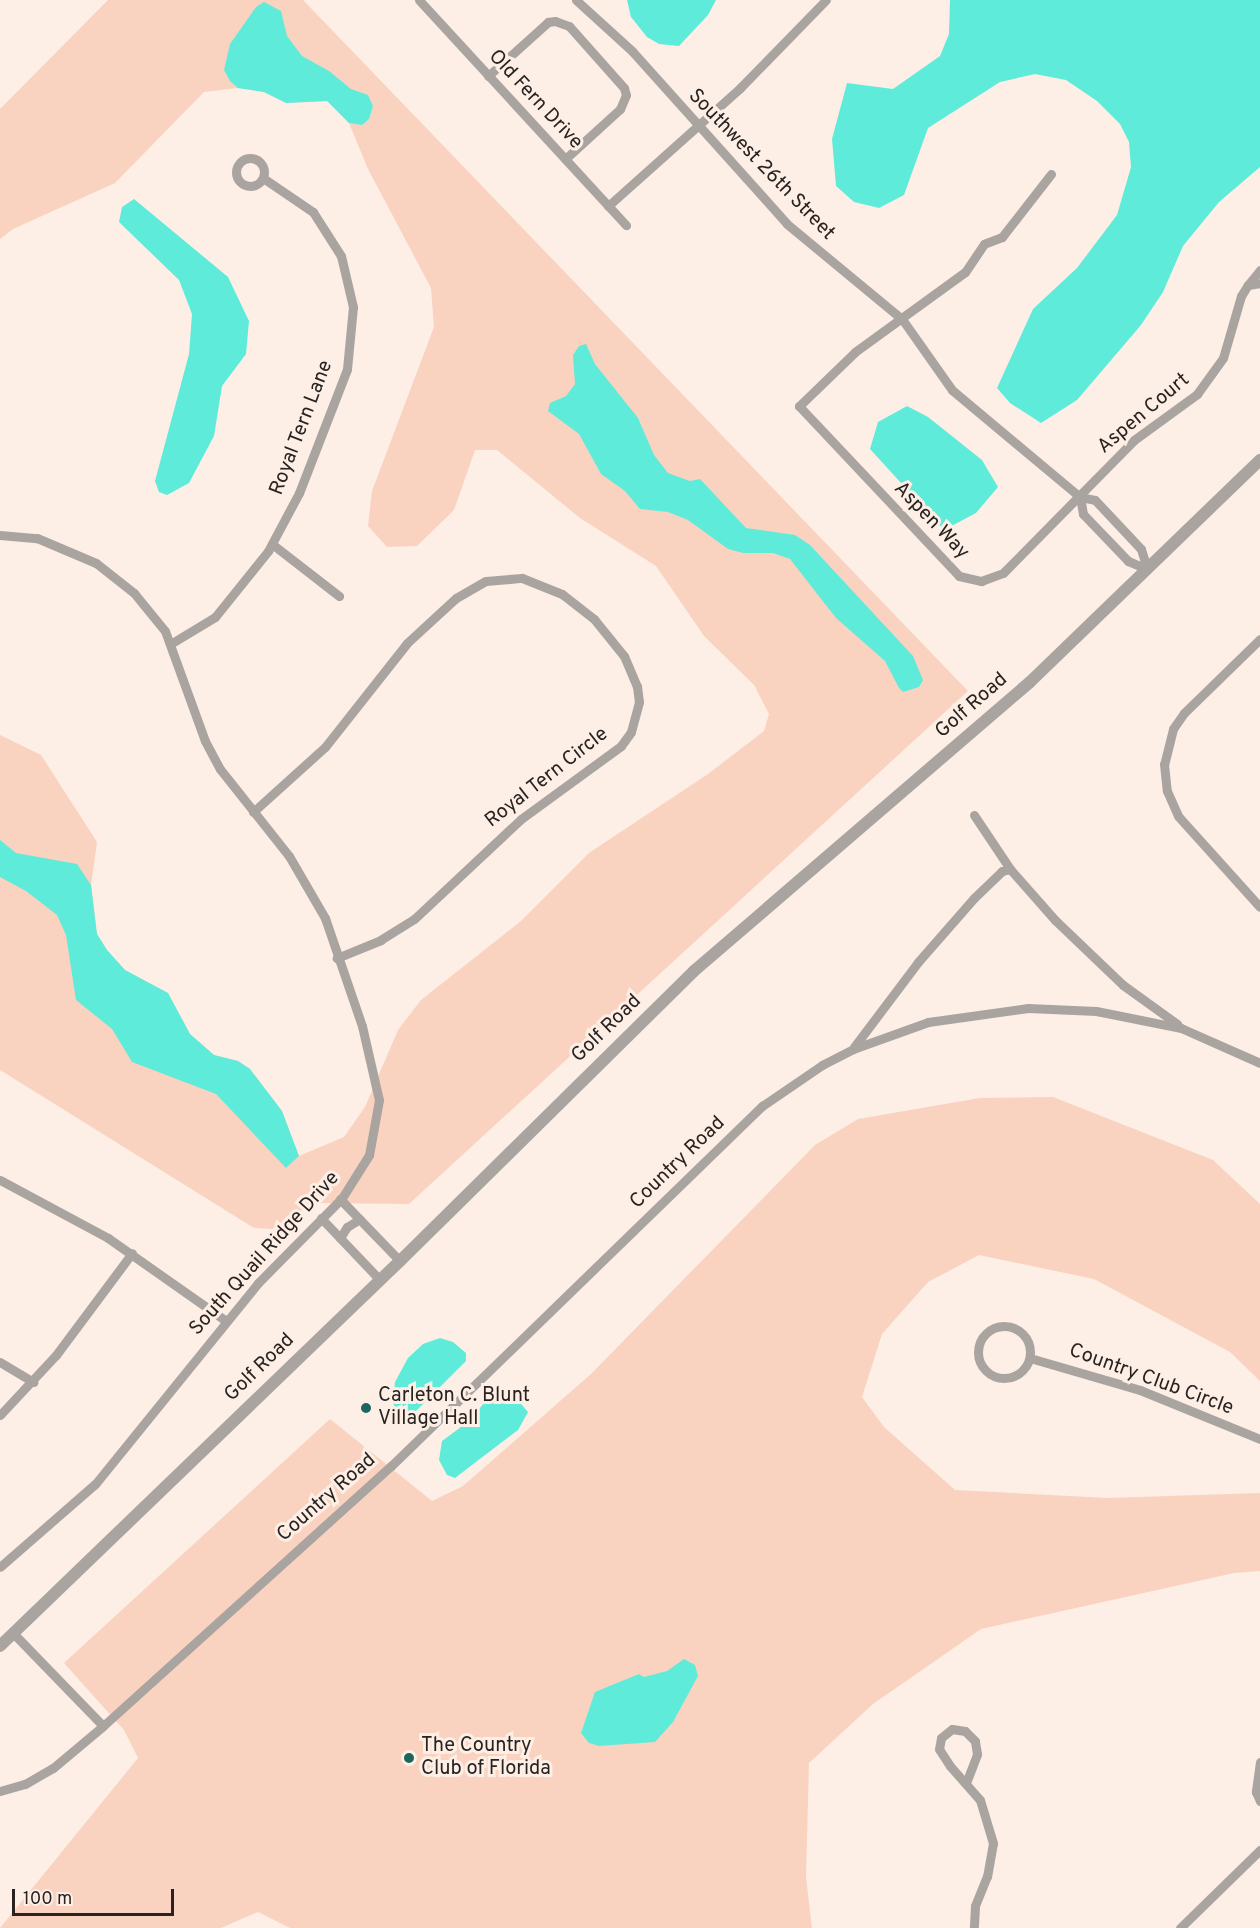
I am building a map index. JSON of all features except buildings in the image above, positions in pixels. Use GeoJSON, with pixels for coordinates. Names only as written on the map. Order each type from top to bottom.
{"type":"FeatureCollection","features":[{"type":"Feature","properties":{"kind":"street","name":"Old Fern Drive"},"geometry":{"type":"LineString","coordinates":[[418,0],[626,225]]}},
{"type":"Feature","properties":{"kind":"street","name":"Southwest 26th Street"},"geometry":{"type":"LineString","coordinates":[[576,0],[632,51],[787,224],[902,320],[952,390],[1080,497],[1095,500],[1141,549],[1147,569]]}},
{"type":"Feature","properties":{"kind":"street"},"geometry":{"type":"LineString","coordinates":[[608,206],[761,67],[826,0]]}},
{"type":"Feature","properties":{"kind":"street"},"geometry":{"type":"LineString","coordinates":[[488,76],[548,22],[555,21],[569,26],[624,88],[626,95],[620,109],[565,159]]}},
{"type":"Feature","properties":{"kind":"street"},"geometry":{"type":"LineString","coordinates":[[902,320],[965,272],[984,243],[1002,237],[1051,174]]}},
{"type":"Feature","properties":{"kind":"street","name":"Royal Tern Lane"},"geometry":{"type":"LineString","coordinates":[[172,643],[200,627],[227,605],[272,544],[299,493],[347,369],[353,307],[349,280],[330,234],[292,195],[263,178]]}},
{"type":"Feature","properties":{"kind":"street","name":"Aspen Court"},"geometry":{"type":"LineString","coordinates":[[1080,497],[1134,440],[1203,388],[1223,358],[1241,296],[1260,270]]}},
{"type":"Feature","properties":{"kind":"street"},"geometry":{"type":"LineString","coordinates":[[1248,285],[1260,283]]}},
{"type":"Feature","properties":{"kind":"street","name":"Aspen Way"},"geometry":{"type":"LineString","coordinates":[[902,320],[855,352],[799,406],[958,576],[981,581],[1003,573],[1080,497]]}},
{"type":"Feature","properties":{"kind":"street","name":"Golf Road"},"geometry":{"type":"LineString","coordinates":[[0,1646],[400,1261],[694,971],[1009,701],[1260,460]]}},
{"type":"Feature","properties":{"kind":"street","name":"Southwest 26th Street"},"geometry":{"type":"LineString","coordinates":[[1080,497],[1083,514],[1128,561],[1147,569]]}},
{"type":"Feature","properties":{"kind":"street","name":"South Quail Ridge Drive"},"geometry":{"type":"LineString","coordinates":[[0,535],[37,538],[96,563],[134,592],[172,643],[206,741],[237,795],[253,812],[307,884],[325,918],[362,1026],[379,1100],[369,1155],[340,1199],[226,1321],[95,1484],[0,1566]]}},
{"type":"Feature","properties":{"kind":"street"},"geometry":{"type":"LineString","coordinates":[[272,544],[339,596]]}},
{"type":"Feature","properties":{"kind":"street","name":"Royal Tern Circle"},"geometry":{"type":"LineString","coordinates":[[253,812],[325,747],[407,643],[456,598],[486,581],[522,578],[562,594],[594,619],[624,656],[637,686],[639,702],[631,732],[621,746],[521,819],[414,920],[337,958]]}},
{"type":"Feature","properties":{"kind":"street"},"geometry":{"type":"LineString","coordinates":[[1260,639],[1184,713],[1167,746],[1164,764],[1167,791],[1178,816],[1260,907]]}},
{"type":"Feature","properties":{"kind":"street"},"geometry":{"type":"LineString","coordinates":[[974,815],[1010,869],[1088,954],[1123,985],[1181,1028],[1260,1063]]}},
{"type":"Feature","properties":{"kind":"street","name":"Country Road"},"geometry":{"type":"LineString","coordinates":[[853,1049],[918,962],[974,898],[1002,871],[1010,869]]}},
{"type":"Feature","properties":{"kind":"street","name":"Country Road"},"geometry":{"type":"LineString","coordinates":[[0,1791],[25,1784],[52,1768],[103,1726],[391,1466],[762,1106],[853,1049],[928,1022],[1028,1008],[1096,1011],[1181,1028]]}},
{"type":"Feature","properties":{"kind":"street"},"geometry":{"type":"LineString","coordinates":[[0,1180],[132,1253],[226,1321]]}},
{"type":"Feature","properties":{"kind":"street"},"geometry":{"type":"LineString","coordinates":[[340,1199],[400,1261]]}},
{"type":"Feature","properties":{"kind":"street"},"geometry":{"type":"LineString","coordinates":[[321,1218],[380,1280]]}},
{"type":"Feature","properties":{"kind":"street"},"geometry":{"type":"LineString","coordinates":[[340,1238],[347,1227],[360,1219]]}},
{"type":"Feature","properties":{"kind":"street"},"geometry":{"type":"LineString","coordinates":[[0,1415],[33,1382],[132,1253]]}},
{"type":"Feature","properties":{"kind":"street"},"geometry":{"type":"LineString","coordinates":[[1010,1326],[1026,1338],[1030,1358],[1018,1374],[998,1378],[981,1366],[978,1347],[989,1330],[1010,1326]]}},
{"type":"Feature","properties":{"kind":"street","name":"Country Club Circle"},"geometry":{"type":"LineString","coordinates":[[1030,1358],[1087,1371],[1260,1439]]}},
{"type":"Feature","properties":{"kind":"street"},"geometry":{"type":"LineString","coordinates":[[0,1362],[33,1382]]}},
{"type":"Feature","properties":{"kind":"street"},"geometry":{"type":"LineString","coordinates":[[13,1633],[103,1726]]}},
{"type":"Feature","properties":{"kind":"street"},"geometry":{"type":"LineString","coordinates":[[966,1783],[977,1754],[975,1741],[965,1731],[952,1729],[941,1738],[939,1749],[984,1808],[993,1843],[987,1876],[975,1906],[974,1928]]}},
{"type":"Feature","properties":{"kind":"street"},"geometry":{"type":"LineString","coordinates":[[1260,1762],[1256,1792],[1260,1801]]}},
{"type":"Feature","properties":{"kind":"street"},"geometry":{"type":"LineString","coordinates":[[1180,1928],[1260,1850]]}},
{"type":"Feature","properties":{"kind":"shaded area"},"geometry":{"type":"Polygon","coordinates":[[[108,0],[303,0],[968,691],[409,1204],[314,1203],[272,1229],[254,1228],[0,1070],[0,735],[41,755],[97,842],[91,885],[97,934],[107,950],[125,970],[168,993],[190,1034],[214,1055],[238,1061],[250,1069],[282,1111],[299,1156],[344,1137],[365,1107],[398,1030],[421,1000],[521,921],[589,853],[708,774],[764,731],[769,714],[754,685],[704,636],[656,566],[580,518],[497,450],[475,450],[454,510],[417,546],[387,547],[368,526],[372,491],[434,327],[431,288],[368,169],[349,123],[328,101],[286,103],[264,92],[238,88],[204,92],[115,183],[13,229],[0,239],[0,109],[108,0]]]}},
{"type":"Feature","properties":{"kind":"shaded area","name":"The Country Club of Florida"},"geometry":{"type":"Polygon","coordinates":[[[1053,1097],[1213,1160],[1260,1204],[1260,1381],[1230,1352],[1094,1279],[979,1255],[928,1282],[882,1334],[862,1397],[884,1427],[955,1490],[1108,1498],[1260,1493],[1260,1571],[1234,1573],[981,1629],[873,1704],[809,1763],[806,1877],[812,1928],[290,1928],[258,1912],[221,1928],[0,1928],[138,1758],[124,1730],[64,1663],[330,1419],[432,1501],[463,1486],[591,1374],[815,1145],[858,1119],[980,1098],[1053,1097]]]}},
{"type":"Feature","properties":{"kind":"water"},"geometry":{"type":"Polygon","coordinates":[[[627,0],[716,0],[708,15],[679,46],[659,44],[647,37],[631,17],[627,0]]]}},
{"type":"Feature","properties":{"kind":"water"},"geometry":{"type":"Polygon","coordinates":[[[950,0],[1260,0],[1260,167],[1219,202],[1183,246],[1163,292],[1141,325],[1077,400],[1041,423],[1010,403],[997,388],[1033,309],[1077,268],[1117,215],[1131,167],[1129,142],[1120,124],[1097,101],[1066,80],[1035,74],[1000,82],[928,128],[904,195],[879,208],[854,202],[836,186],[832,139],[847,83],[893,89],[940,56],[949,34],[950,0]]]}},
{"type":"Feature","properties":{"kind":"water"},"geometry":{"type":"Polygon","coordinates":[[[264,2],[281,11],[287,36],[302,56],[329,71],[351,89],[368,95],[373,106],[369,119],[362,125],[349,123],[327,101],[286,103],[264,92],[238,88],[230,81],[224,70],[230,44],[256,7],[264,2]]]}},
{"type":"Feature","properties":{"kind":"water"},"geometry":{"type":"Polygon","coordinates":[[[134,199],[228,277],[249,321],[246,354],[222,386],[214,436],[189,483],[167,495],[159,492],[155,481],[189,354],[192,314],[179,280],[119,222],[122,207],[134,199]]]}},
{"type":"Feature","properties":{"kind":"water"},"geometry":{"type":"Polygon","coordinates":[[[586,344],[595,364],[638,418],[654,455],[668,473],[690,481],[700,479],[746,528],[795,535],[810,545],[913,656],[923,680],[919,687],[903,692],[885,661],[836,618],[790,559],[773,553],[743,553],[728,549],[688,520],[668,512],[640,509],[625,491],[601,474],[579,434],[548,411],[550,403],[566,396],[575,384],[573,355],[579,346],[586,344]]]}},
{"type":"Feature","properties":{"kind":"water"},"geometry":{"type":"Polygon","coordinates":[[[907,406],[928,417],[982,460],[998,487],[976,513],[944,530],[870,449],[878,422],[907,406]]]}},
{"type":"Feature","properties":{"kind":"water"},"geometry":{"type":"Polygon","coordinates":[[[0,840],[16,853],[77,864],[91,885],[97,934],[107,950],[125,970],[168,993],[190,1034],[214,1055],[238,1061],[250,1069],[282,1111],[299,1156],[286,1168],[216,1094],[132,1062],[112,1029],[76,1000],[66,935],[57,915],[26,891],[0,877],[0,840]]]}},
{"type":"Feature","properties":{"kind":"water"},"geometry":{"type":"Polygon","coordinates":[[[440,1338],[453,1342],[466,1353],[466,1361],[407,1420],[400,1418],[393,1403],[395,1382],[408,1358],[423,1344],[440,1338]]]}},
{"type":"Feature","properties":{"kind":"water"},"geometry":{"type":"Polygon","coordinates":[[[502,1395],[515,1397],[528,1412],[518,1430],[455,1478],[447,1475],[439,1460],[442,1441],[469,1421],[484,1403],[502,1395]]]}},
{"type":"Feature","properties":{"kind":"water"},"geometry":{"type":"Polygon","coordinates":[[[684,1659],[695,1665],[698,1676],[673,1722],[655,1742],[599,1746],[589,1743],[581,1733],[595,1692],[639,1674],[644,1677],[667,1671],[684,1659]]]}},
{"type":"Feature","properties":{"kind":"place","name":"Carleton C. Blunt Village Hall"},"geometry":{"type":"Point","coordinates":[366,1408]}},
{"type":"Feature","properties":{"kind":"place","name":"The Country Club of Florida"},"geometry":{"type":"Point","coordinates":[409,1758]}}]}
